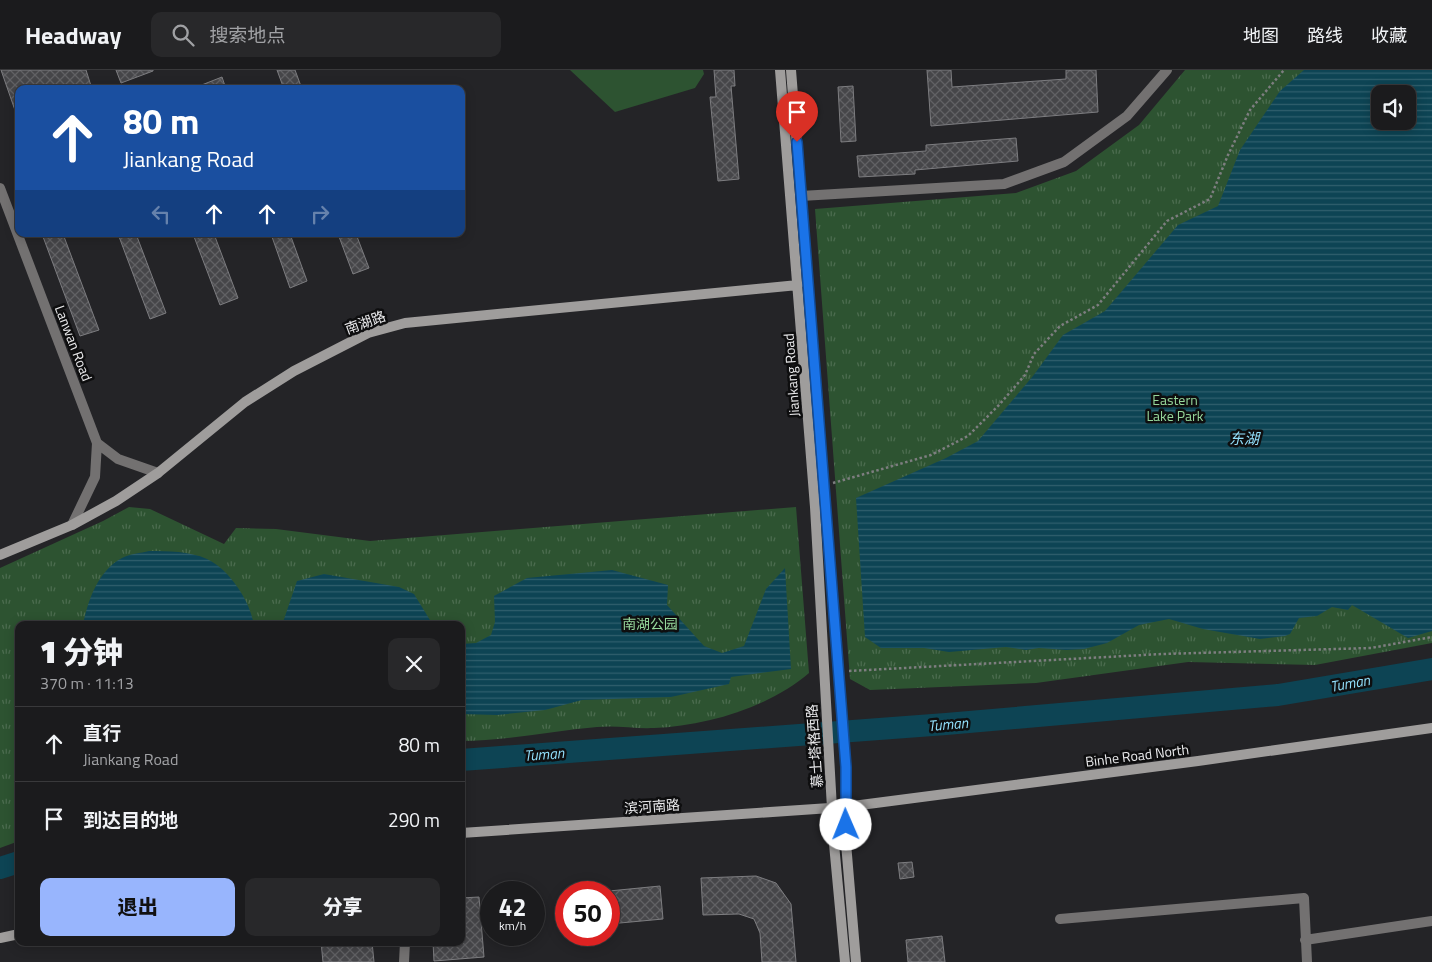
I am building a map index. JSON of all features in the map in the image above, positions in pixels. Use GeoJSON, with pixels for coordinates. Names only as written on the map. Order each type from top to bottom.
{"type":"FeatureCollection","features":[{"type":"Feature","properties":{"kind":"main road","name":"Jiankang Road"},"geometry":{"type":"LineString","coordinates":[[780,70],[815,507],[824,678]]}},
{"type":"Feature","properties":{"kind":"main road","name":"Jiankang Road"},"geometry":{"type":"LineString","coordinates":[[791,70],[837,674]]}},
{"type":"Feature","properties":{"kind":"main road","name":"南湖路"},"geometry":{"type":"LineString","coordinates":[[0,555],[72,525],[116,501],[158,473],[245,402],[294,371],[368,333],[405,323],[798,285]]}},
{"type":"Feature","properties":{"kind":"main road","name":"慕士塔格西路"},"geometry":{"type":"LineString","coordinates":[[837,674],[846,767],[845,807],[856,962]]}},
{"type":"Feature","properties":{"kind":"main road","name":"慕士塔格西路"},"geometry":{"type":"LineString","coordinates":[[824,678],[832,808],[845,962]]}},
{"type":"Feature","properties":{"kind":"main road","name":"Binhe Road North"},"geometry":{"type":"LineString","coordinates":[[845,807],[1432,728]]}},
{"type":"Feature","properties":{"kind":"main road","name":"滨河南路"},"geometry":{"type":"LineString","coordinates":[[465,833],[845,807]]}},
{"type":"Feature","properties":{"kind":"main road"},"geometry":{"type":"LineString","coordinates":[[0,938],[15,935]]}},
{"type":"Feature","properties":{"kind":"street"},"geometry":{"type":"LineString","coordinates":[[801,196],[1004,184],[1064,162],[1127,116],[1166,70]]}},
{"type":"Feature","properties":{"kind":"street","name":"Lanwan Road"},"geometry":{"type":"LineString","coordinates":[[0,188],[15,227]]}},
{"type":"Feature","properties":{"kind":"street","name":"Lanwan Road"},"geometry":{"type":"LineString","coordinates":[[19,237],[97,443]]}},
{"type":"Feature","properties":{"kind":"street"},"geometry":{"type":"LineString","coordinates":[[97,443],[118,459],[158,473]]}},
{"type":"Feature","properties":{"kind":"street"},"geometry":{"type":"LineString","coordinates":[[72,525],[94,477],[97,443]]}},
{"type":"Feature","properties":{"kind":"street"},"geometry":{"type":"LineString","coordinates":[[1060,919],[1304,898],[1306,962]]}},
{"type":"Feature","properties":{"kind":"street"},"geometry":{"type":"LineString","coordinates":[[1306,940],[1432,921]]}},
{"type":"Feature","properties":{"kind":"street"},"geometry":{"type":"LineString","coordinates":[[404,962],[405,946]]}},
{"type":"Feature","properties":{"kind":"path"},"geometry":{"type":"LineString","coordinates":[[823,486],[931,455],[968,436],[999,406],[1025,375],[1034,354],[1060,326],[1098,305],[1166,221],[1210,199],[1228,155],[1250,110],[1284,70]]}},
{"type":"Feature","properties":{"kind":"path"},"geometry":{"type":"LineString","coordinates":[[837,674],[1162,654],[1371,648],[1432,637]]}},
{"type":"Feature","properties":{"kind":"green space"},"geometry":{"type":"Polygon","coordinates":[[[570,70],[703,70],[704,74],[695,88],[615,112],[570,70]]]}},
{"type":"Feature","properties":{"kind":"green space","name":"东湖"},"geometry":{"type":"Polygon","coordinates":[[[1185,70],[1432,70],[1432,643],[1315,665],[1188,662],[1036,683],[870,690],[850,679],[815,209],[1016,193],[1076,171],[1139,125],[1185,70]]]}},
{"type":"Feature","properties":{"kind":"green space","name":"南湖公园"},"geometry":{"type":"Polygon","coordinates":[[[129,507],[150,509],[224,544],[236,528],[276,529],[370,541],[796,507],[809,673],[776,696],[757,705],[716,719],[654,728],[611,726],[512,738],[465,741],[465,621],[15,621],[15,842],[0,848],[0,568],[103,521],[129,507]]]}},
{"type":"Feature","properties":{"kind":"water","name":"东湖"},"geometry":{"type":"Polygon","coordinates":[[[1304,70],[1432,70],[1432,631],[1408,638],[1352,605],[1348,610],[1332,607],[1317,616],[1299,618],[1290,634],[1260,639],[1203,629],[1169,619],[1139,625],[1107,643],[1084,649],[1039,648],[1026,650],[1006,647],[949,652],[924,648],[881,648],[865,637],[856,498],[946,458],[978,441],[1033,376],[1063,335],[1105,311],[1178,225],[1218,206],[1240,150],[1280,91],[1304,70]]]}},
{"type":"Feature","properties":{"kind":"water"},"geometry":{"type":"Polygon","coordinates":[[[149,551],[171,551],[193,554],[207,559],[231,578],[238,587],[253,621],[84,621],[91,596],[100,578],[114,564],[132,555],[149,551]]]}},
{"type":"Feature","properties":{"kind":"water"},"geometry":{"type":"Polygon","coordinates":[[[785,568],[791,669],[731,677],[729,684],[671,697],[582,700],[545,710],[497,715],[465,714],[465,644],[476,643],[491,635],[495,622],[494,596],[527,578],[612,570],[668,585],[667,605],[704,646],[722,653],[744,646],[766,589],[785,568]]]}},
{"type":"Feature","properties":{"kind":"water"},"geometry":{"type":"Polygon","coordinates":[[[324,574],[399,587],[414,594],[431,621],[283,621],[297,581],[324,574]]]}},
{"type":"Feature","properties":{"kind":"building"},"geometry":{"type":"Polygon","coordinates":[[[1,70],[86,70],[91,85],[15,85],[15,110],[1,70]]]}},
{"type":"Feature","properties":{"kind":"building"},"geometry":{"type":"Polygon","coordinates":[[[116,70],[153,70],[153,71],[121,83],[116,70]]]}},
{"type":"Feature","properties":{"kind":"building"},"geometry":{"type":"Polygon","coordinates":[[[277,70],[295,70],[301,85],[283,85],[277,70]]]}},
{"type":"Feature","properties":{"kind":"building"},"geometry":{"type":"Polygon","coordinates":[[[714,70],[734,70],[735,86],[731,86],[739,179],[718,181],[710,97],[716,97],[714,70]]]}},
{"type":"Feature","properties":{"kind":"building"},"geometry":{"type":"Polygon","coordinates":[[[927,70],[951,70],[952,87],[1066,79],[1066,70],[1096,70],[1098,112],[931,126],[927,70]]]}},
{"type":"Feature","properties":{"kind":"building"},"geometry":{"type":"Polygon","coordinates":[[[222,77],[225,85],[202,85],[222,77]]]}},
{"type":"Feature","properties":{"kind":"building"},"geometry":{"type":"Polygon","coordinates":[[[853,86],[856,141],[841,142],[838,87],[853,86]]]}},
{"type":"Feature","properties":{"kind":"building"},"geometry":{"type":"Polygon","coordinates":[[[1016,138],[1018,161],[915,170],[915,174],[859,177],[857,156],[926,151],[926,145],[1016,138]]]}},
{"type":"Feature","properties":{"kind":"building"},"geometry":{"type":"Polygon","coordinates":[[[43,237],[64,237],[99,330],[80,336],[43,237]]]}},
{"type":"Feature","properties":{"kind":"building"},"geometry":{"type":"Polygon","coordinates":[[[119,237],[137,237],[166,313],[150,319],[119,237]]]}},
{"type":"Feature","properties":{"kind":"building"},"geometry":{"type":"Polygon","coordinates":[[[194,237],[215,237],[238,298],[220,305],[194,237]]]}},
{"type":"Feature","properties":{"kind":"building"},"geometry":{"type":"Polygon","coordinates":[[[272,237],[291,237],[307,281],[290,288],[272,237]]]}},
{"type":"Feature","properties":{"kind":"building"},"geometry":{"type":"Polygon","coordinates":[[[339,237],[357,237],[369,268],[353,274],[339,237]]]}},
{"type":"Feature","properties":{"kind":"building"},"geometry":{"type":"Polygon","coordinates":[[[912,862],[914,877],[900,879],[898,863],[912,862]]]}},
{"type":"Feature","properties":{"kind":"building"},"geometry":{"type":"Polygon","coordinates":[[[756,876],[776,883],[791,904],[796,962],[762,962],[760,933],[754,919],[739,914],[703,915],[701,878],[756,876]]]}},
{"type":"Feature","properties":{"kind":"building"},"geometry":{"type":"Polygon","coordinates":[[[660,886],[663,919],[620,923],[620,890],[660,886]]]}},
{"type":"Feature","properties":{"kind":"building"},"geometry":{"type":"Polygon","coordinates":[[[479,897],[480,946],[483,946],[484,957],[434,961],[433,946],[465,946],[465,898],[479,897]]]}},
{"type":"Feature","properties":{"kind":"building"},"geometry":{"type":"Polygon","coordinates":[[[942,936],[945,962],[908,962],[906,940],[942,936]]]}},
{"type":"Feature","properties":{"kind":"building"},"geometry":{"type":"Polygon","coordinates":[[[321,946],[372,946],[374,962],[323,962],[321,946]]]}},
{"type":"Feature","properties":{"kind":"waterway","name":"Tuman"},"geometry":{"type":"LineString","coordinates":[[465,760],[946,724],[1278,695],[1432,669]]}},
{"type":"Feature","properties":{"kind":"waterway","name":"Tuman"},"geometry":{"type":"LineString","coordinates":[[0,868],[15,863]]}},
{"type":"Feature","properties":{"kind":"route"},"geometry":{"type":"LineString","coordinates":[[797,142],[837,672],[846,767],[846,825]]}},
{"type":"Feature","properties":{"kind":"park label","name":"Eastern Lake Park"},"geometry":{"type":"Point","coordinates":[1175,408]}}]}
